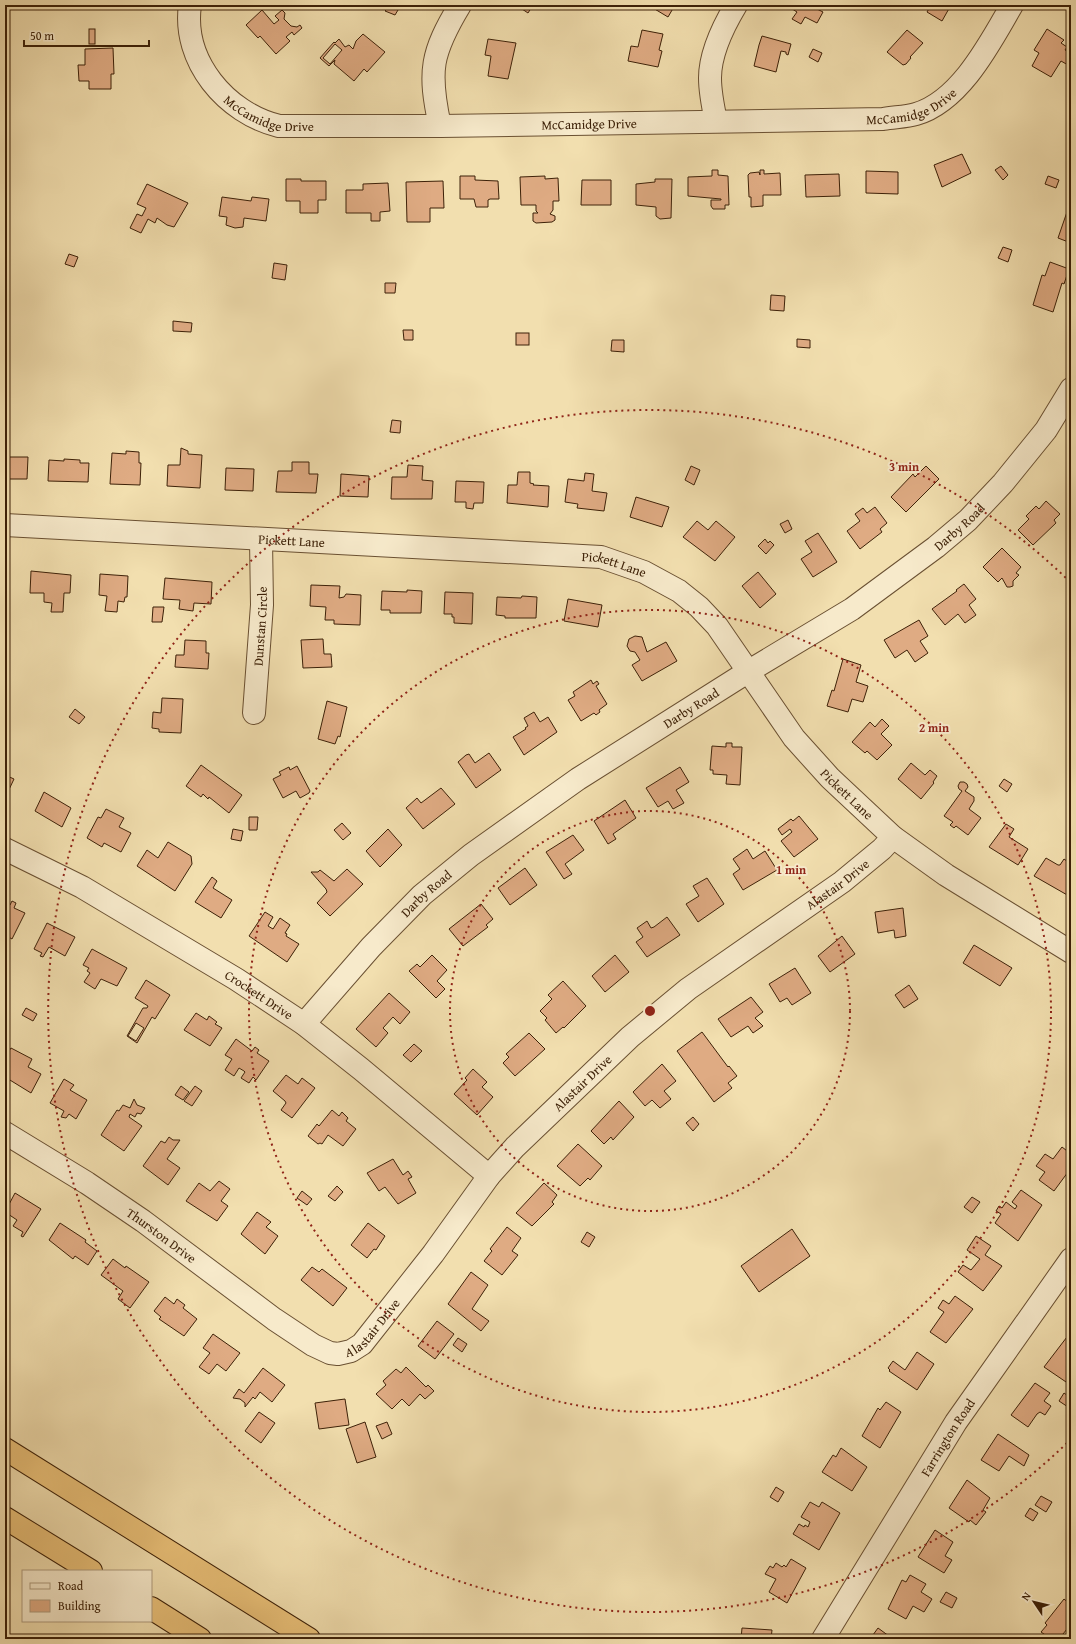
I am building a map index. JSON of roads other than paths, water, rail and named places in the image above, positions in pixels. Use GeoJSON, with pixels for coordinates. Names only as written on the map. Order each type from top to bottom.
{"type":"FeatureCollection","features":[{"type":"Feature","properties":{"kind":"highway"},"geometry":{"type":"LineString","coordinates":[[5,1450],[309,1639]]}},
{"type":"Feature","properties":{"kind":"highway"},"geometry":{"type":"LineString","coordinates":[[5,1518],[89,1570]]}},
{"type":"Feature","properties":{"kind":"highway"},"geometry":{"type":"LineString","coordinates":[[152,1609],[200,1639]]}},
{"type":"Feature","properties":{"kind":"street","name":"McCamidge Drive"},"geometry":{"type":"LineString","coordinates":[[190,5],[188,20],[192,44],[200,64],[220,92],[237,106],[264,122],[279,126],[440,126],[883,119],[917,114],[934,106],[956,87],[982,56],[1012,5]]}},
{"type":"Feature","properties":{"kind":"street"},"geometry":{"type":"LineString","coordinates":[[440,126],[433,94],[433,72],[436,51],[443,33],[460,5]]}},
{"type":"Feature","properties":{"kind":"street"},"geometry":{"type":"LineString","coordinates":[[716,121],[711,97],[710,77],[718,41],[736,5]]}},
{"type":"Feature","properties":{"kind":"street","name":"Darby Road"},"geometry":{"type":"LineString","coordinates":[[304,1024],[376,941],[422,895],[471,855],[578,779],[749,671],[852,609],[968,520],[1003,483],[1046,430],[1071,388]]}},
{"type":"Feature","properties":{"kind":"street","name":"Pickett Lane"},"geometry":{"type":"LineString","coordinates":[[5,525],[261,540],[601,557],[644,572],[679,591],[699,607],[717,626],[794,738],[830,778],[892,837],[946,875],[1071,952]]}},
{"type":"Feature","properties":{"kind":"street","name":"Dunstan Circle"},"geometry":{"type":"LineString","coordinates":[[254,713],[262,605],[261,540]]}},
{"type":"Feature","properties":{"kind":"street","name":"Alastair Drive"},"geometry":{"type":"LineString","coordinates":[[313,1345],[330,1353],[338,1354],[351,1351],[362,1344],[433,1254],[488,1176],[515,1147],[642,1027],[688,989],[842,882],[882,849],[892,837]]}},
{"type":"Feature","properties":{"kind":"street","name":"Crockett Drive"},"geometry":{"type":"LineString","coordinates":[[5,849],[82,887],[236,979],[304,1024],[361,1069],[488,1176]]}},
{"type":"Feature","properties":{"kind":"street","name":"Thurston Drive"},"geometry":{"type":"LineString","coordinates":[[5,1133],[87,1183],[136,1217],[274,1319],[313,1345]]}},
{"type":"Feature","properties":{"kind":"street","name":"Farrington Road"},"geometry":{"type":"LineString","coordinates":[[828,1630],[956,1422],[1071,1258]]}}]}
